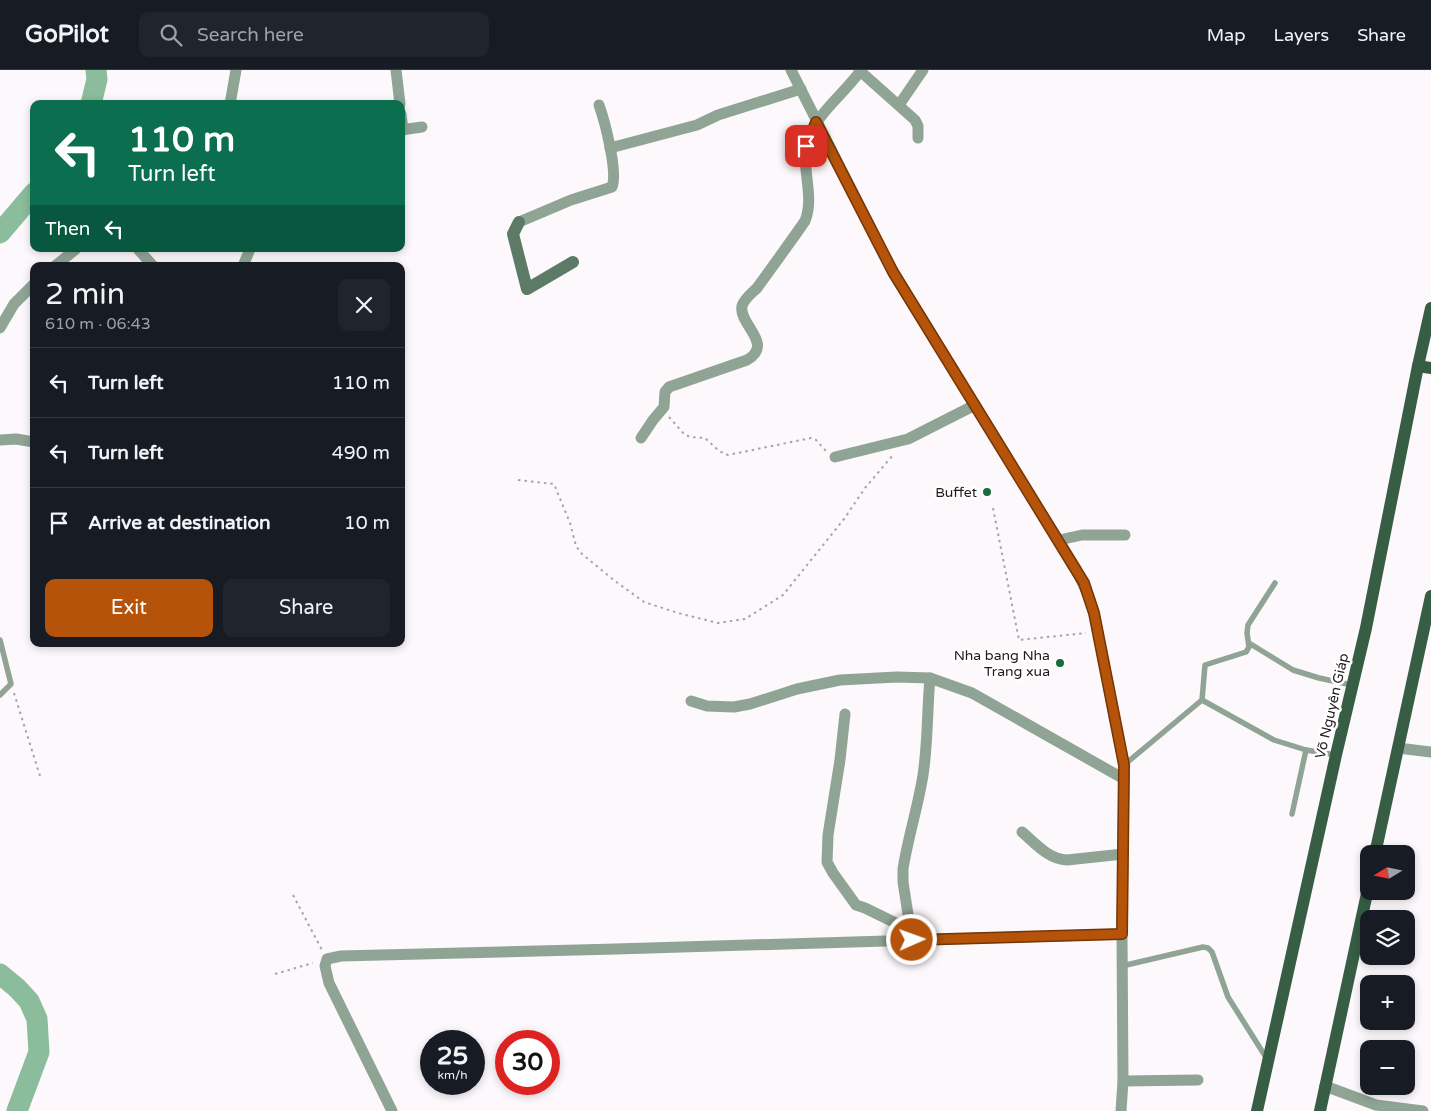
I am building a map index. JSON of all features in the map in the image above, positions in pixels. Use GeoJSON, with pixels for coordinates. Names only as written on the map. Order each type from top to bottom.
{"type":"FeatureCollection","features":[{"type":"Feature","properties":{"kind":"main road"},"geometry":{"type":"LineString","coordinates":[[519,222],[513,234],[527,289],[573,262]]}},
{"type":"Feature","properties":{"kind":"main road","name":"Võ Nguyên Giáp"},"geometry":{"type":"LineString","coordinates":[[1257,1111],[1366,628],[1431,308]]}},
{"type":"Feature","properties":{"kind":"main road"},"geometry":{"type":"LineString","coordinates":[[1418,366],[1431,368]]}},
{"type":"Feature","properties":{"kind":"main road"},"geometry":{"type":"LineString","coordinates":[[1377,845],[1431,596]]}},
{"type":"Feature","properties":{"kind":"main road"},"geometry":{"type":"LineString","coordinates":[[1320,1111],[1366,900]]}},
{"type":"Feature","properties":{"kind":"street"},"geometry":{"type":"LineString","coordinates":[[231,100],[236,70]]}},
{"type":"Feature","properties":{"kind":"street"},"geometry":{"type":"LineString","coordinates":[[396,70],[400,100]]}},
{"type":"Feature","properties":{"kind":"street"},"geometry":{"type":"LineString","coordinates":[[791,70],[893,272],[1059,540],[1084,583],[1094,613],[1124,765],[1123,1081],[1121,1111]]}},
{"type":"Feature","properties":{"kind":"street"},"geometry":{"type":"LineString","coordinates":[[899,105],[923,70]]}},
{"type":"Feature","properties":{"kind":"street"},"geometry":{"type":"LineString","coordinates":[[642,438],[664,407],[665,392],[669,386],[747,360],[756,353],[755,337],[743,314],[742,307],[805,222],[808,213],[809,194],[806,146],[816,122],[861,71],[917,123],[918,138]]}},
{"type":"Feature","properties":{"kind":"street"},"geometry":{"type":"LineString","coordinates":[[610,148],[697,125],[718,115],[801,90]]}},
{"type":"Feature","properties":{"kind":"street"},"geometry":{"type":"LineString","coordinates":[[519,222],[571,200],[612,187],[614,175],[610,148],[599,106]]}},
{"type":"Feature","properties":{"kind":"street"},"geometry":{"type":"LineString","coordinates":[[405,130],[422,127]]}},
{"type":"Feature","properties":{"kind":"street"},"geometry":{"type":"LineString","coordinates":[[60,262],[72,252]]}},
{"type":"Feature","properties":{"kind":"street"},"geometry":{"type":"LineString","coordinates":[[141,252],[149,262]]}},
{"type":"Feature","properties":{"kind":"street"},"geometry":{"type":"LineString","coordinates":[[0,328],[14,304],[30,288]]}},
{"type":"Feature","properties":{"kind":"street"},"geometry":{"type":"LineString","coordinates":[[835,457],[908,438],[975,405]]}},
{"type":"Feature","properties":{"kind":"street"},"geometry":{"type":"LineString","coordinates":[[0,440],[30,442]]}},
{"type":"Feature","properties":{"kind":"street"},"geometry":{"type":"LineString","coordinates":[[1059,540],[1082,535],[1125,535]]}},
{"type":"Feature","properties":{"kind":"street"},"geometry":{"type":"LineString","coordinates":[[691,702],[707,706],[734,707],[750,704],[797,689],[840,680],[897,676],[930,678],[972,693],[1124,779]]}},
{"type":"Feature","properties":{"kind":"street"},"geometry":{"type":"LineString","coordinates":[[911,935],[903,882],[903,869],[923,776],[927,744],[927,704],[930,678]]}},
{"type":"Feature","properties":{"kind":"street"},"geometry":{"type":"LineString","coordinates":[[845,714],[828,835],[827,862],[856,906],[865,908],[911,935]]}},
{"type":"Feature","properties":{"kind":"street"},"geometry":{"type":"LineString","coordinates":[[1398,748],[1431,752]]}},
{"type":"Feature","properties":{"kind":"street"},"geometry":{"type":"LineString","coordinates":[[1022,832],[1051,856],[1058,859],[1067,860],[1123,854]]}},
{"type":"Feature","properties":{"kind":"street"},"geometry":{"type":"LineString","coordinates":[[392,1111],[329,983],[325,966],[327,959],[341,956],[616,949],[911,935],[1122,934]]}},
{"type":"Feature","properties":{"kind":"street"},"geometry":{"type":"LineString","coordinates":[[1123,1081],[1198,1080]]}},
{"type":"Feature","properties":{"kind":"street"},"geometry":{"type":"LineString","coordinates":[[1325,1086],[1377,1108],[1423,1111]]}},
{"type":"Feature","properties":{"kind":"lane"},"geometry":{"type":"LineString","coordinates":[[1124,765],[1202,700],[1205,665],[1246,652],[1249,643],[1248,626],[1274,584]]}},
{"type":"Feature","properties":{"kind":"lane"},"geometry":{"type":"LineString","coordinates":[[0,640],[11,684],[0,695]]}},
{"type":"Feature","properties":{"kind":"lane"},"geometry":{"type":"LineString","coordinates":[[1249,643],[1293,670],[1352,685]]}},
{"type":"Feature","properties":{"kind":"lane"},"geometry":{"type":"LineString","coordinates":[[1202,700],[1274,740],[1306,750],[1336,755]]}},
{"type":"Feature","properties":{"kind":"lane"},"geometry":{"type":"LineString","coordinates":[[1292,814],[1306,750]]}},
{"type":"Feature","properties":{"kind":"lane"},"geometry":{"type":"LineString","coordinates":[[1122,966],[1203,947],[1208,948],[1212,952],[1228,997],[1268,1060]]}},
{"type":"Feature","properties":{"kind":"path"},"geometry":{"type":"LineString","coordinates":[[664,407],[677,428],[684,434],[690,437],[705,438],[720,451],[728,455],[811,438],[820,443],[831,457],[835,457]]}},
{"type":"Feature","properties":{"kind":"path"},"geometry":{"type":"LineString","coordinates":[[518,480],[554,484],[570,523],[576,546],[582,554],[644,602],[704,620],[724,623],[745,619],[783,595],[844,519],[865,488],[908,438]]}},
{"type":"Feature","properties":{"kind":"path"},"geometry":{"type":"LineString","coordinates":[[993,508],[1019,640],[1098,631]]}},
{"type":"Feature","properties":{"kind":"path"},"geometry":{"type":"LineString","coordinates":[[11,684],[40,776]]}},
{"type":"Feature","properties":{"kind":"path"},"geometry":{"type":"LineString","coordinates":[[274,974],[327,959],[293,894]]}},
{"type":"Feature","properties":{"kind":"waterway"},"geometry":{"type":"LineString","coordinates":[[92,100],[97,79],[96,70]]}},
{"type":"Feature","properties":{"kind":"waterway"},"geometry":{"type":"LineString","coordinates":[[0,233],[30,198]]}},
{"type":"Feature","properties":{"kind":"waterway"},"geometry":{"type":"LineString","coordinates":[[0,974],[29,1001],[37,1019],[39,1052],[17,1111]]}},
{"type":"Feature","properties":{"kind":"place","name":"Buffet"},"geometry":{"type":"Point","coordinates":[987,492]}},
{"type":"Feature","properties":{"kind":"place","name":"Nha bang Nha Trang xua"},"geometry":{"type":"Point","coordinates":[1060,663]}},
{"type":"Feature","properties":{"kind":"route"},"geometry":{"type":"LineString","coordinates":[[806,146],[816,122],[893,272],[1084,583],[1094,613],[1124,765],[1122,934],[912,940]]}}]}
